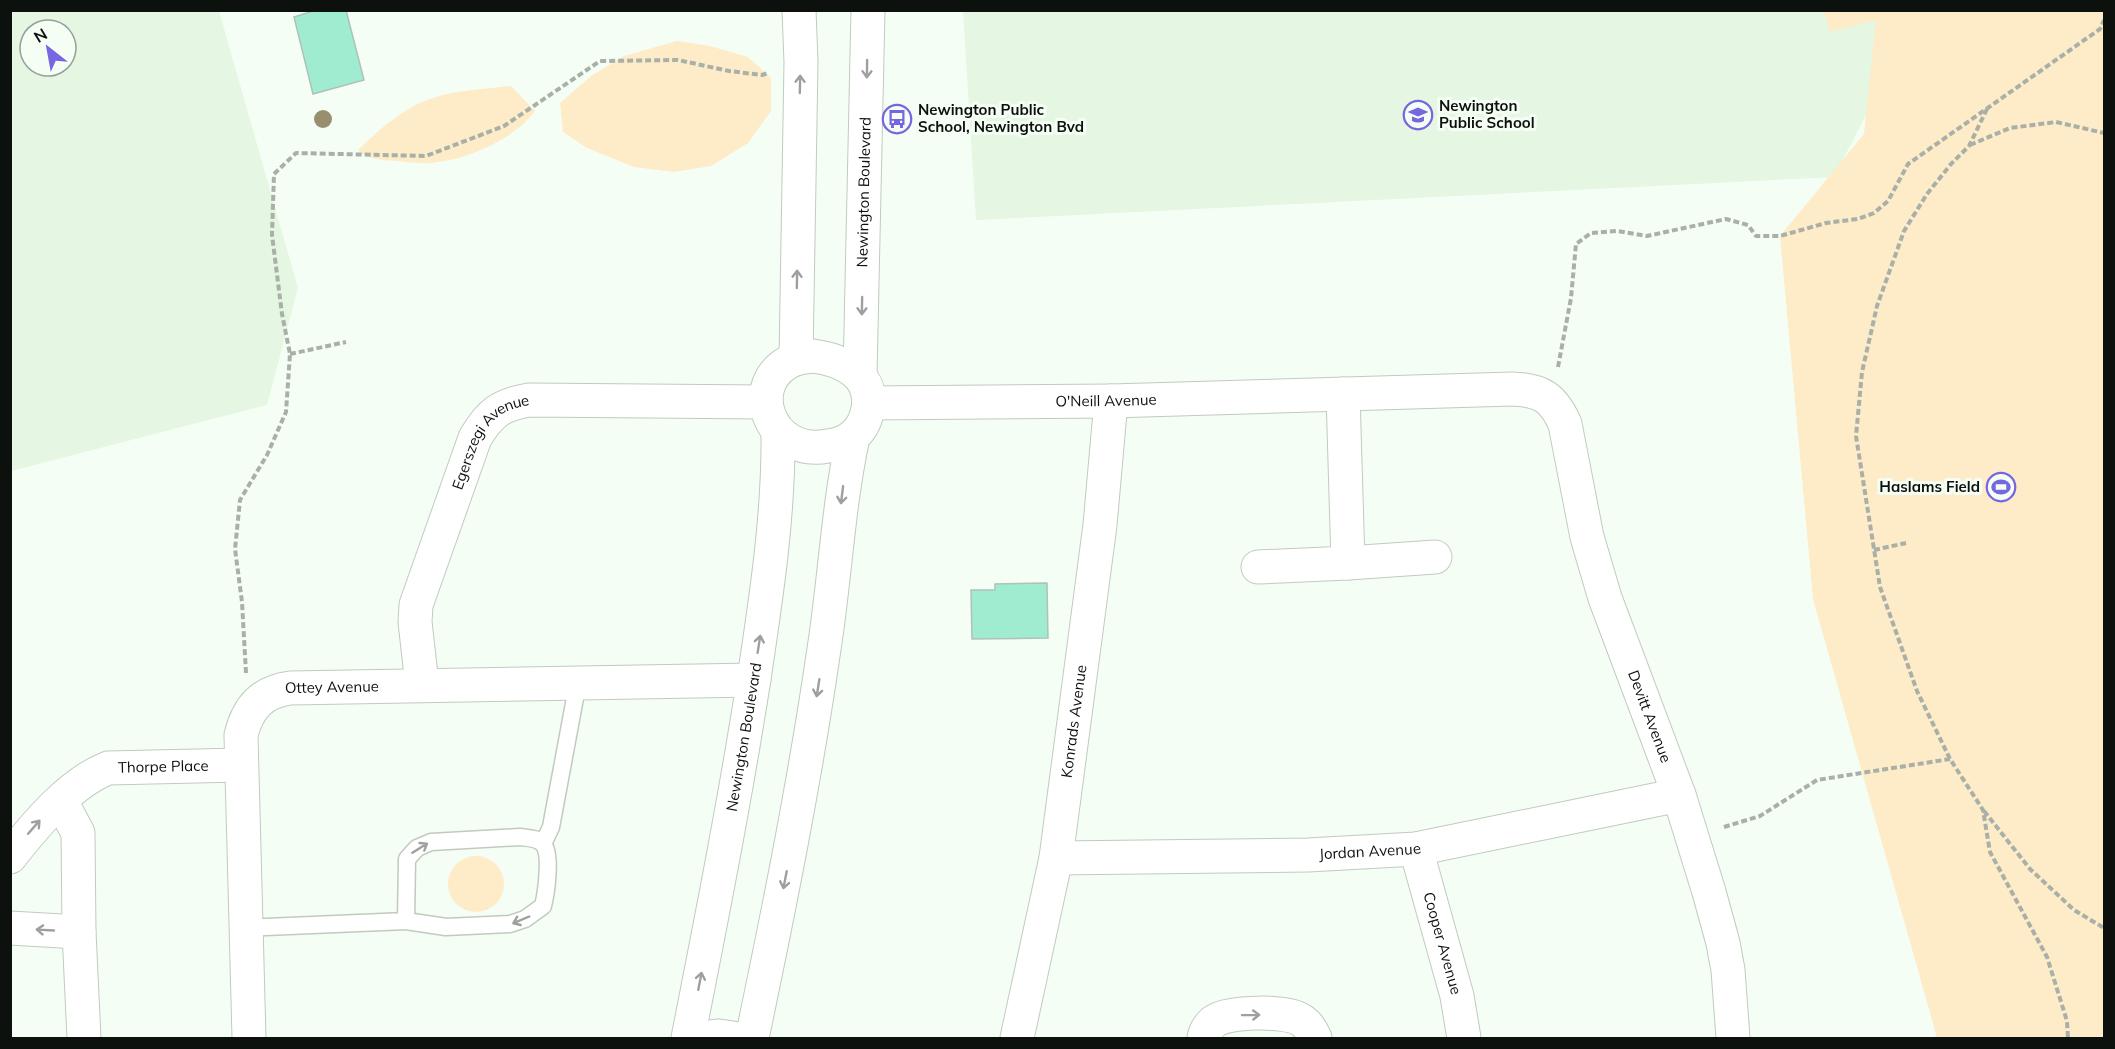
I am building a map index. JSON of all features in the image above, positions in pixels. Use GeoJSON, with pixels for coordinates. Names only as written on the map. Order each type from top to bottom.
{"type":"FeatureCollection","features":[{"type":"Feature","properties":{"kind":"street"},"geometry":{"type":"LineString","coordinates":[[796,359],[801,62],[799,10]]}},
{"type":"Feature","properties":{"kind":"street","name":"Newington Boulevard"},"geometry":{"type":"LineString","coordinates":[[865,389],[868,10]]}},
{"type":"Feature","properties":{"kind":"street"},"geometry":{"type":"LineString","coordinates":[[752,1038],[778,916],[825,646],[844,479],[853,437],[867,416],[865,389],[847,364],[830,358],[813,356],[796,359],[774,376],[768,388],[772,417],[791,442],[807,447],[831,446],[853,437]]}},
{"type":"Feature","properties":{"kind":"street","name":"O'Neill Avenue"},"geometry":{"type":"LineString","coordinates":[[865,389],[1111,401],[1512,389],[1541,393],[1550,401]]}},
{"type":"Feature","properties":{"kind":"street"},"geometry":{"type":"LineString","coordinates":[[1343,394],[1348,563]]}},
{"type":"Feature","properties":{"kind":"street","name":"Egerszegi Avenue"},"geometry":{"type":"LineString","coordinates":[[422,684],[415,622],[416,605],[475,438],[484,423],[497,410],[513,403],[529,400],[772,417]]}},
{"type":"Feature","properties":{"kind":"street","name":"Konrads Avenue"},"geometry":{"type":"LineString","coordinates":[[1017,1038],[1056,858],[1100,525],[1111,401]]}},
{"type":"Feature","properties":{"kind":"street","name":"Devitt Avenue"},"geometry":{"type":"LineString","coordinates":[[1550,401],[1559,411],[1565,424],[1587,537],[1605,598],[1681,800],[1723,943],[1728,970],[1733,1038]]}},
{"type":"Feature","properties":{"kind":"street","name":"Newington Boulevard"},"geometry":{"type":"LineString","coordinates":[[688,1038],[732,819],[766,599],[779,480],[772,417]]}},
{"type":"Feature","properties":{"kind":"street"},"geometry":{"type":"LineString","coordinates":[[1258,567],[1435,557]]}},
{"type":"Feature","properties":{"kind":"street","name":"Ottey Avenue"},"geometry":{"type":"LineString","coordinates":[[253,705],[264,695],[291,687],[754,680]]}},
{"type":"Feature","properties":{"kind":"street"},"geometry":{"type":"LineString","coordinates":[[249,1038],[241,735],[253,705]]}},
{"type":"Feature","properties":{"kind":"street","name":"Thorpe Place"},"geometry":{"type":"LineString","coordinates":[[10,857],[46,814],[82,781],[108,768],[241,765]]}},
{"type":"Feature","properties":{"kind":"street","name":"Jordan Avenue"},"geometry":{"type":"LineString","coordinates":[[1056,858],[1308,855],[1416,849],[1681,800]]}},
{"type":"Feature","properties":{"kind":"street"},"geometry":{"type":"LineString","coordinates":[[61,801],[78,833],[79,932],[84,1038]]}},
{"type":"Feature","properties":{"kind":"street","name":"Cooper Avenue"},"geometry":{"type":"LineString","coordinates":[[1416,849],[1457,996],[1464,1038]]}},
{"type":"Feature","properties":{"kind":"street"},"geometry":{"type":"LineString","coordinates":[[10,928],[79,932]]}},
{"type":"Feature","properties":{"kind":"street"},"geometry":{"type":"LineString","coordinates":[[1204,1038],[1212,1023],[1230,1015],[1286,1014],[1302,1020],[1309,1026],[1315,1038]]}},
{"type":"Feature","properties":{"kind":"street"},"geometry":{"type":"LineString","coordinates":[[702,1038],[719,1036],[733,1038]]}},
{"type":"Feature","properties":{"kind":"lane"},"geometry":{"type":"LineString","coordinates":[[543,844],[551,827],[578,682]]}},
{"type":"Feature","properties":{"kind":"lane"},"geometry":{"type":"LineString","coordinates":[[246,928],[406,921],[446,927],[510,924],[525,919],[543,906],[547,890],[547,853],[543,844],[532,838],[520,837],[431,842],[417,848],[407,859],[406,921]]}},
{"type":"Feature","properties":{"kind":"path"},"geometry":{"type":"LineString","coordinates":[[1550,401],[1572,298],[1576,244],[1591,233],[1617,231],[1647,236],[1726,219],[1748,225],[1756,237],[1780,236],[1874,213],[1888,201],[1908,164],[2100,29],[2104,20]]}},
{"type":"Feature","properties":{"kind":"path"},"geometry":{"type":"LineString","coordinates":[[253,705],[244,667],[242,602],[235,549],[240,500],[267,455],[286,412],[290,354],[282,314],[272,235],[274,174],[296,153],[426,156],[504,126],[600,61],[678,60],[762,75],[801,62]]}},
{"type":"Feature","properties":{"kind":"path"},"geometry":{"type":"LineString","coordinates":[[1970,146],[1987,108]]}},
{"type":"Feature","properties":{"kind":"path"},"geometry":{"type":"LineString","coordinates":[[2104,133],[2056,122],[2010,128],[1970,146],[1951,164],[1927,194],[1904,231],[1877,306],[1862,372],[1856,436],[1880,587],[1917,692],[1950,759],[1983,810],[2030,869],[2074,910],[2104,928]]}},
{"type":"Feature","properties":{"kind":"path"},"geometry":{"type":"LineString","coordinates":[[290,354],[346,342]]}},
{"type":"Feature","properties":{"kind":"path"},"geometry":{"type":"LineString","coordinates":[[1874,550],[1906,543]]}},
{"type":"Feature","properties":{"kind":"path"},"geometry":{"type":"LineString","coordinates":[[1681,800],[1723,827],[1760,816],[1817,780],[1950,759]]}},
{"type":"Feature","properties":{"kind":"path"},"geometry":{"type":"LineString","coordinates":[[1983,810],[1990,852],[2047,957],[2067,1021],[2068,1038]]}},
{"type":"Feature","properties":{"kind":"shaded area"},"geometry":{"type":"Polygon","coordinates":[[[11,10],[219,11],[298,288],[267,405],[11,471],[11,10]]]}},
{"type":"Feature","properties":{"kind":"shaded area","name":"Newington Public School"},"geometry":{"type":"Polygon","coordinates":[[[963,11],[1900,11],[1898,52],[1834,177],[976,220],[963,11]]]}},
{"type":"Feature","properties":{"kind":"shaded area"},"geometry":{"type":"Polygon","coordinates":[[[1824,11],[2104,11],[2104,1038],[1935,1038],[1936,1034],[1813,599],[1780,236],[1864,134],[1876,20],[1830,32],[1824,11]]]}},
{"type":"Feature","properties":{"kind":"shaded area"},"geometry":{"type":"Polygon","coordinates":[[[677,41],[710,46],[748,57],[771,78],[771,111],[748,143],[711,166],[674,172],[634,167],[587,148],[563,132],[560,103],[591,76],[624,56],[677,41]]]}},
{"type":"Feature","properties":{"kind":"shaded area"},"geometry":{"type":"Polygon","coordinates":[[[511,86],[535,111],[526,122],[486,148],[454,159],[425,163],[376,159],[358,150],[394,119],[425,101],[454,93],[511,86]]]}},
{"type":"Feature","properties":{"kind":"shaded area"},"geometry":{"type":"Polygon","coordinates":[[[470,856],[482,856],[496,864],[504,878],[502,895],[496,904],[482,912],[470,912],[453,900],[448,890],[448,878],[460,861],[470,856]]]}},
{"type":"Feature","properties":{"kind":"building"},"geometry":{"type":"Polygon","coordinates":[[[316,10],[346,10],[364,80],[313,94],[294,17],[316,10]]]}},
{"type":"Feature","properties":{"kind":"building"},"geometry":{"type":"Polygon","coordinates":[[[1047,583],[1048,638],[972,639],[971,590],[995,590],[995,584],[1047,583]]]}},
{"type":"Feature","properties":{"kind":"place","name":"Newington Public School"},"geometry":{"type":"Point","coordinates":[1418,115]}},
{"type":"Feature","properties":{"kind":"place","name":"Newington Public School, Newington Bvd"},"geometry":{"type":"Point","coordinates":[897,119]}},
{"type":"Feature","properties":{"kind":"place","name":"Haslams Field"},"geometry":{"type":"Point","coordinates":[2001,487]}}]}
